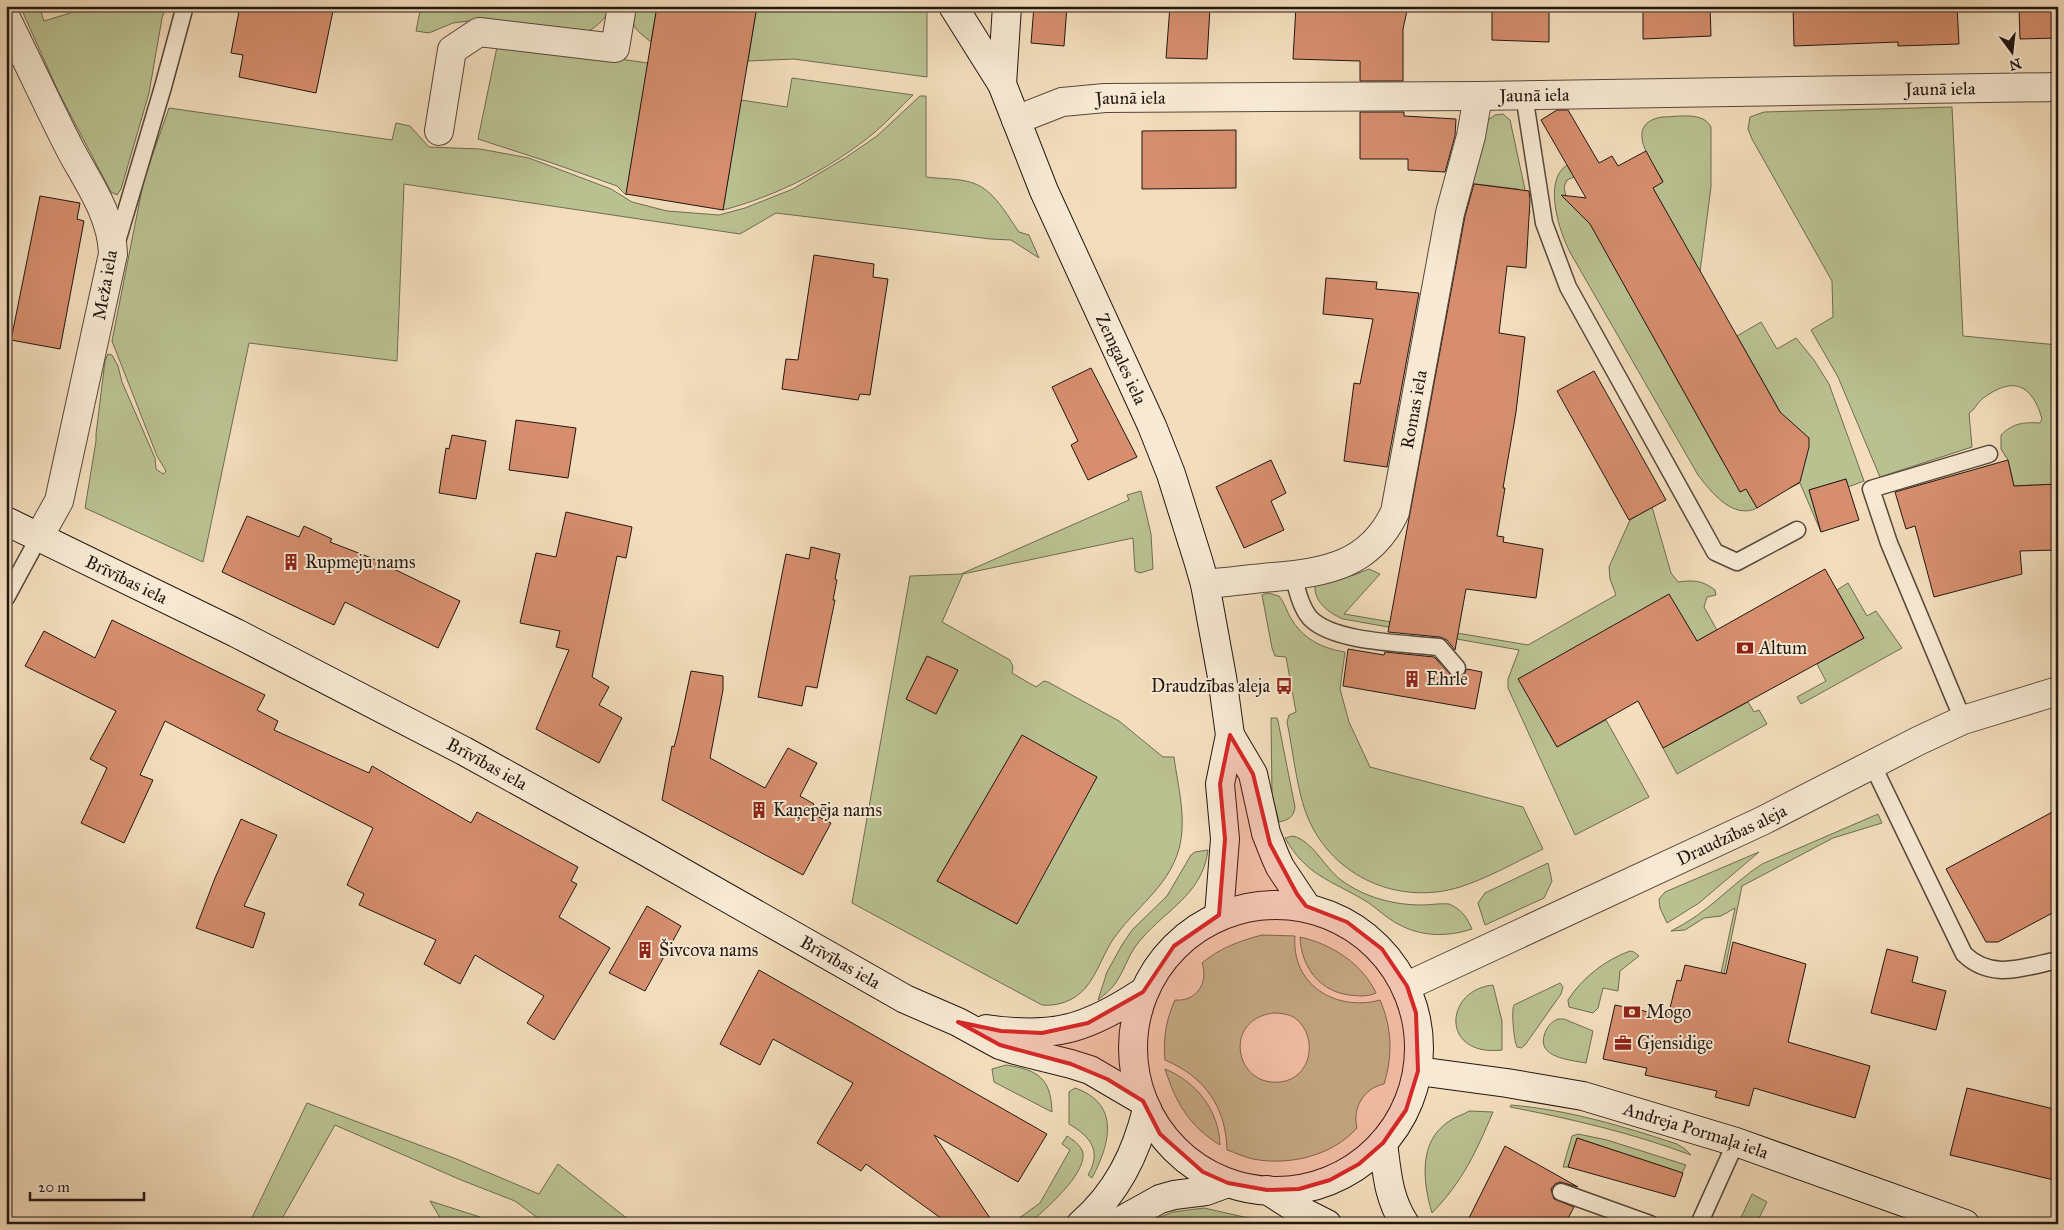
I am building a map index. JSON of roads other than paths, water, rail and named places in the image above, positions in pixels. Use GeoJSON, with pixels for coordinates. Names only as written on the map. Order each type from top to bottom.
{"type":"FeatureCollection","features":[{"type":"Feature","properties":{"kind":"street"},"geometry":{"type":"LineString","coordinates":[[439,131],[452,50],[479,32],[615,48],[622,6]]}},
{"type":"Feature","properties":{"kind":"street","name":"Zemgales iela"},"geometry":{"type":"LineString","coordinates":[[953,6],[1002,84],[1044,191],[1152,426],[1171,474],[1205,584],[1230,734]]}},
{"type":"Feature","properties":{"kind":"street"},"geometry":{"type":"LineString","coordinates":[[1002,84],[1007,6]]}},
{"type":"Feature","properties":{"kind":"street","name":"Meža iela"},"geometry":{"type":"LineString","coordinates":[[6,18],[106,216],[112,238],[113,254],[59,501],[39,537]]}},
{"type":"Feature","properties":{"kind":"street","name":"Jaunā iela"},"geometry":{"type":"LineString","coordinates":[[1016,120],[1062,102],[1105,98],[1478,96],[2058,88]]}},
{"type":"Feature","properties":{"kind":"street","name":"Romas iela"},"geometry":{"type":"LineString","coordinates":[[1205,584],[1293,575],[1335,567],[1365,552],[1383,534],[1395,512],[1450,213],[1471,136],[1478,96]]}},
{"type":"Feature","properties":{"kind":"street","name":"Brīvības iela"},"geometry":{"type":"LineString","coordinates":[[6,521],[236,632],[464,751],[905,999],[958,1022]]}},
{"type":"Feature","properties":{"kind":"street","name":"Draudzības aleja"},"geometry":{"type":"LineString","coordinates":[[1407,986],[1753,825],[1873,766],[1918,741],[1964,720],[2058,691]]}},
{"type":"Feature","properties":{"kind":"street"},"geometry":{"type":"LineString","coordinates":[[1230,734],[1253,774],[1266,833],[1275,856],[1280,867],[1306,906]]}},
{"type":"Feature","properties":{"kind":"street"},"geometry":{"type":"LineString","coordinates":[[1219,915],[1225,839],[1220,784],[1230,734]]}},
{"type":"Feature","properties":{"kind":"street"},"geometry":{"type":"LineString","coordinates":[[1262,904],[1306,906],[1347,922],[1382,949],[1407,986],[1416,1013],[1420,1043],[1418,1072],[1406,1110],[1383,1143],[1359,1164],[1330,1180],[1299,1189],[1266,1190],[1228,1183],[1203,1172],[1179,1154],[1160,1134],[1145,1105],[1134,1065],[1134,1028],[1143,992],[1174,946],[1219,915],[1262,904]]}},
{"type":"Feature","properties":{"kind":"street"},"geometry":{"type":"LineString","coordinates":[[958,1022],[1001,1031],[1042,1033],[1062,1031],[1088,1023],[1143,992]]}},
{"type":"Feature","properties":{"kind":"street"},"geometry":{"type":"LineString","coordinates":[[958,1022],[986,1038],[1015,1050],[1090,1070],[1145,1105]]}},
{"type":"Feature","properties":{"kind":"street","name":"Andreja Pormaļa iela"},"geometry":{"type":"LineString","coordinates":[[1418,1072],[1507,1083],[1584,1096],[1736,1142],[1965,1224]]}},
{"type":"Feature","properties":{"kind":"street"},"geometry":{"type":"LineString","coordinates":[[1081,1224],[1109,1196],[1124,1172],[1141,1133],[1145,1105]]}},
{"type":"Feature","properties":{"kind":"street"},"geometry":{"type":"LineString","coordinates":[[1383,1143],[1389,1192],[1398,1214],[1405,1224]]}},
{"type":"Feature","properties":{"kind":"street"},"geometry":{"type":"LineString","coordinates":[[1115,1224],[1160,1199],[1174,1195],[1206,1191],[1228,1183]]}},
{"type":"Feature","properties":{"kind":"street"},"geometry":{"type":"LineString","coordinates":[[1266,1190],[1295,1208],[1327,1224]]}},
{"type":"Feature","properties":{"kind":"lane"},"geometry":{"type":"LineString","coordinates":[[113,254],[185,6]]}},
{"type":"Feature","properties":{"kind":"lane"},"geometry":{"type":"LineString","coordinates":[[1524,95],[1544,223],[1568,287],[1716,552],[1737,562],[1797,530]]}},
{"type":"Feature","properties":{"kind":"lane"},"geometry":{"type":"LineString","coordinates":[[1964,720],[1889,543],[1871,489],[1989,454]]}},
{"type":"Feature","properties":{"kind":"lane"},"geometry":{"type":"LineString","coordinates":[[6,598],[39,537]]}},
{"type":"Feature","properties":{"kind":"lane"},"geometry":{"type":"LineString","coordinates":[[1293,575],[1301,604],[1310,617],[1326,629],[1346,636],[1439,647],[1457,668]]}},
{"type":"Feature","properties":{"kind":"lane"},"geometry":{"type":"LineString","coordinates":[[1873,766],[1964,954],[1974,964],[1988,970],[2018,969],[2058,960]]}},
{"type":"Feature","properties":{"kind":"lane"},"geometry":{"type":"LineString","coordinates":[[1700,1224],[1736,1142]]}},
{"type":"Feature","properties":{"kind":"lane"},"geometry":{"type":"LineString","coordinates":[[1561,1192],[1650,1224]]}},
{"type":"Feature","properties":{"kind":"place","name":"Rupmeju nams"},"geometry":{"type":"Point","coordinates":[291,562]}},
{"type":"Feature","properties":{"kind":"place","name":"Altum"},"geometry":{"type":"Point","coordinates":[1745,648]}},
{"type":"Feature","properties":{"kind":"place","name":"Ehrle"},"geometry":{"type":"Point","coordinates":[1412,679]}},
{"type":"Feature","properties":{"kind":"place","name":"Draudzības aleja"},"geometry":{"type":"Point","coordinates":[1284,686]}},
{"type":"Feature","properties":{"kind":"place","name":"Kaņepēja nams"},"geometry":{"type":"Point","coordinates":[759,810]}},
{"type":"Feature","properties":{"kind":"place","name":"Šivcova nams"},"geometry":{"type":"Point","coordinates":[645,950]}},
{"type":"Feature","properties":{"kind":"place","name":"Mogo"},"geometry":{"type":"Point","coordinates":[1632,1012]}},
{"type":"Feature","properties":{"kind":"place","name":"Gjensidige"},"geometry":{"type":"Point","coordinates":[1623,1043]}}]}
